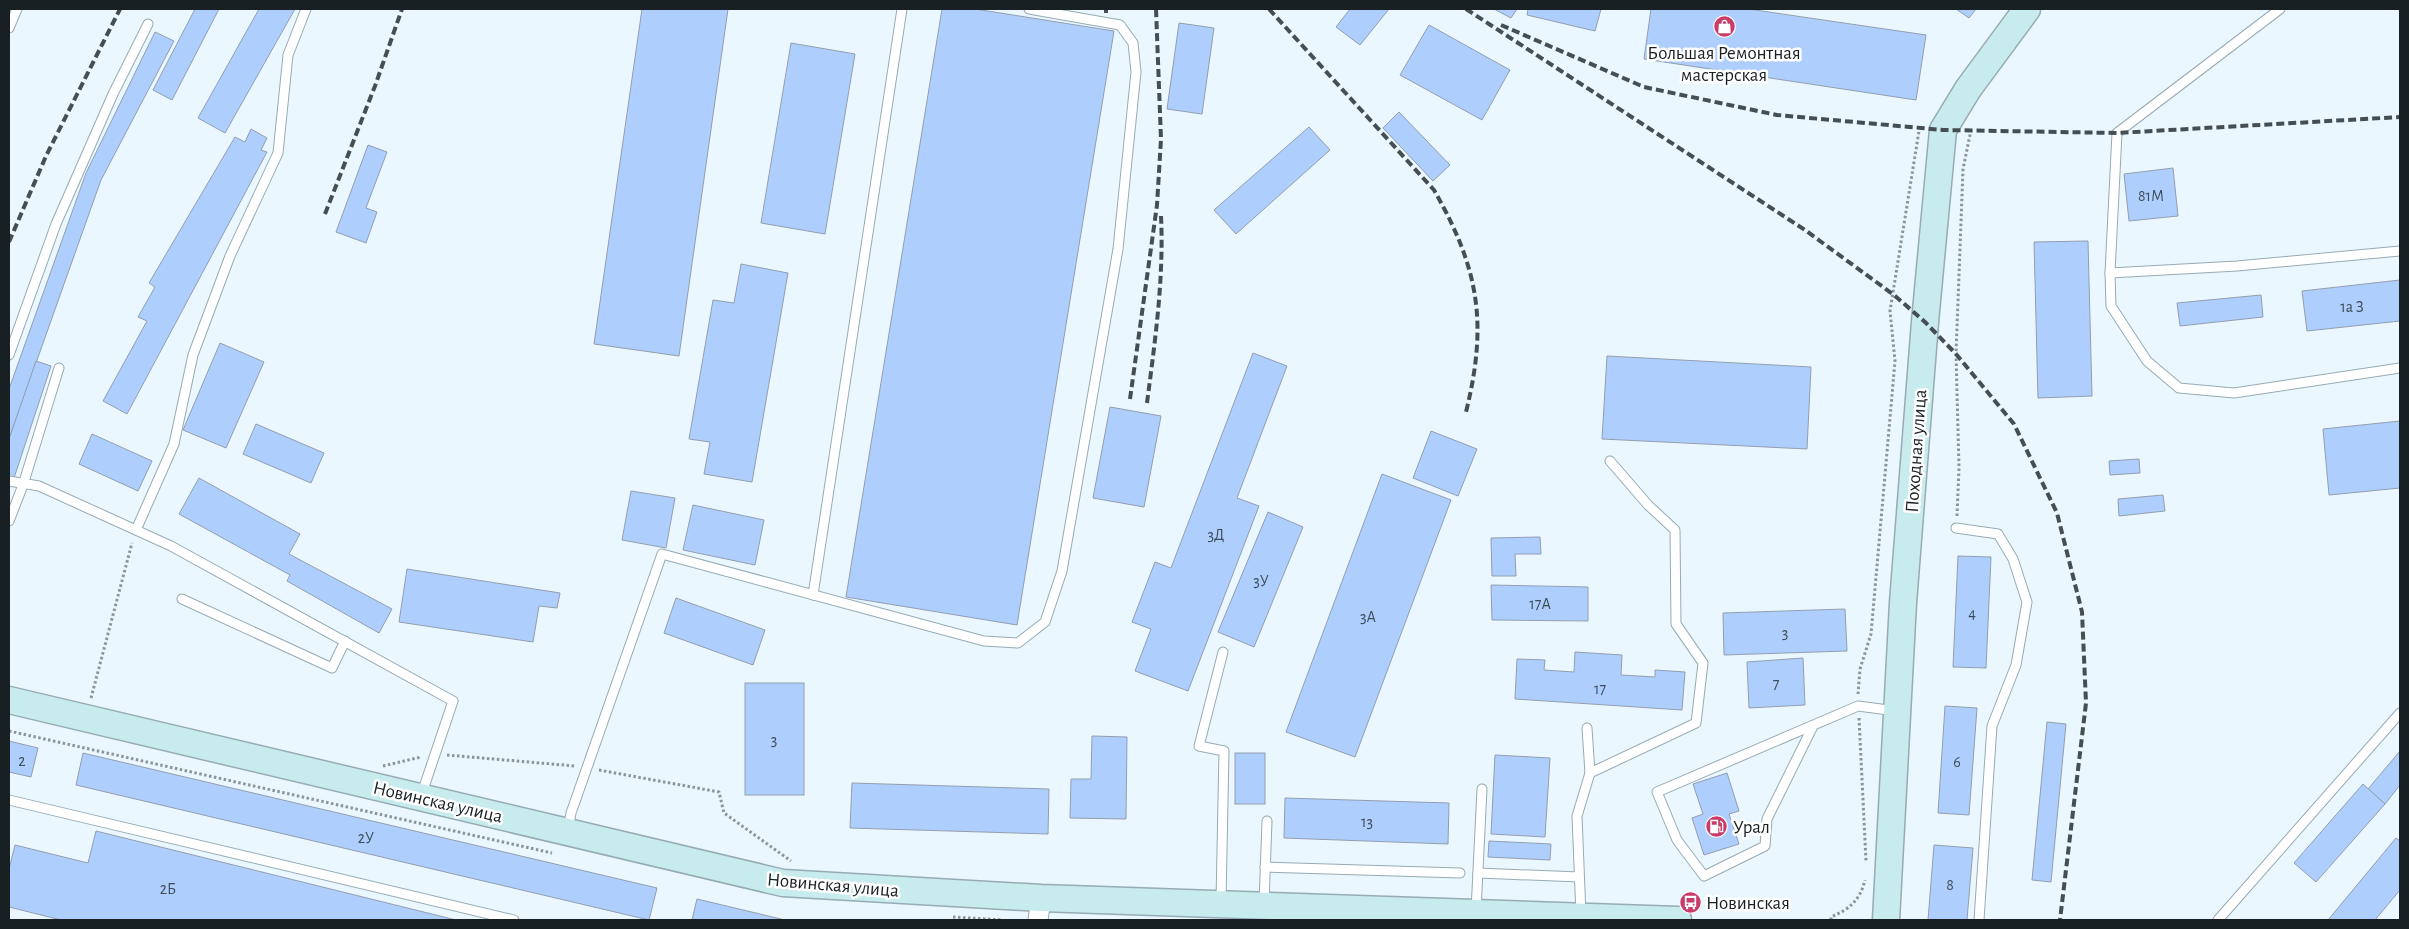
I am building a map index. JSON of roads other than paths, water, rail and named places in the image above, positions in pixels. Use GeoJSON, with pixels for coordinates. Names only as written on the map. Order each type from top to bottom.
{"type":"FeatureCollection","features":[{"type":"Feature","properties":{"kind":"main road","name":"Походная улица"},"geometry":{"type":"LineString","coordinates":[[1886,920],[1896,711],[1925,322],[1943,130],[1968,89],[2027,9]]}},
{"type":"Feature","properties":{"kind":"main road","name":"Новинская улица"},"geometry":{"type":"LineString","coordinates":[[9,700],[420,798],[568,830],[783,883],[1040,909],[1221,904],[1678,920]]}},
{"type":"Feature","properties":{"kind":"lane"},"geometry":{"type":"LineString","coordinates":[[9,28],[17,9]]}},
{"type":"Feature","properties":{"kind":"lane"},"geometry":{"type":"LineString","coordinates":[[136,530],[174,444],[193,355],[230,256],[278,153],[288,54],[306,9]]}},
{"type":"Feature","properties":{"kind":"lane"},"geometry":{"type":"LineString","coordinates":[[813,595],[902,9]]}},
{"type":"Feature","properties":{"kind":"lane"},"geometry":{"type":"LineString","coordinates":[[568,830],[571,813],[662,554],[984,641],[1018,643],[1045,622],[1062,571],[1118,249],[1136,72],[1133,43],[1120,25],[1029,9]]}},
{"type":"Feature","properties":{"kind":"lane"},"geometry":{"type":"LineString","coordinates":[[2280,9],[2117,133],[2110,273],[2111,306],[2146,361],[2179,388],[2234,392],[2400,368]]}},
{"type":"Feature","properties":{"kind":"lane"},"geometry":{"type":"LineString","coordinates":[[9,355],[56,224],[113,94],[148,24]]}},
{"type":"Feature","properties":{"kind":"lane"},"geometry":{"type":"LineString","coordinates":[[2110,273],[2237,266],[2400,251]]}},
{"type":"Feature","properties":{"kind":"lane"},"geometry":{"type":"LineString","coordinates":[[9,521],[23,485],[59,368]]}},
{"type":"Feature","properties":{"kind":"lane"},"geometry":{"type":"LineString","coordinates":[[1590,773],[1696,723],[1703,663],[1676,624],[1675,530],[1648,505],[1610,461]]}},
{"type":"Feature","properties":{"kind":"lane"},"geometry":{"type":"LineString","coordinates":[[9,481],[23,485],[39,486],[171,546],[453,701],[420,798]]}},
{"type":"Feature","properties":{"kind":"lane"},"geometry":{"type":"LineString","coordinates":[[1956,528],[1998,534],[2013,559],[2027,602],[2016,665],[1992,726],[1979,920]]}},
{"type":"Feature","properties":{"kind":"lane"},"geometry":{"type":"LineString","coordinates":[[182,599],[332,668],[345,641]]}},
{"type":"Feature","properties":{"kind":"lane"},"geometry":{"type":"LineString","coordinates":[[1221,904],[1224,751],[1199,746],[1223,652]]}},
{"type":"Feature","properties":{"kind":"lane"},"geometry":{"type":"LineString","coordinates":[[1813,726],[1766,819],[1765,846],[1704,876],[1677,840],[1658,792],[1858,706],[1896,711]]}},
{"type":"Feature","properties":{"kind":"lane"},"geometry":{"type":"LineString","coordinates":[[2218,920],[2400,713]]}},
{"type":"Feature","properties":{"kind":"lane"},"geometry":{"type":"LineString","coordinates":[[1581,917],[1577,816],[1590,773],[1587,728]]}},
{"type":"Feature","properties":{"kind":"lane"},"geometry":{"type":"LineString","coordinates":[[1476,913],[1482,789]]}},
{"type":"Feature","properties":{"kind":"lane"},"geometry":{"type":"LineString","coordinates":[[9,800],[514,920]]}},
{"type":"Feature","properties":{"kind":"lane"},"geometry":{"type":"LineString","coordinates":[[1263,906],[1267,821]]}},
{"type":"Feature","properties":{"kind":"lane"},"geometry":{"type":"LineString","coordinates":[[1265,867],[1460,873]]}},
{"type":"Feature","properties":{"kind":"lane"},"geometry":{"type":"LineString","coordinates":[[1478,873],[1579,877]]}},
{"type":"Feature","properties":{"kind":"railway"},"geometry":{"type":"LineString","coordinates":[[9,242],[46,156],[120,9]]}},
{"type":"Feature","properties":{"kind":"railway"},"geometry":{"type":"LineString","coordinates":[[325,214],[375,86],[402,9]]}},
{"type":"Feature","properties":{"kind":"railway"},"geometry":{"type":"LineString","coordinates":[[1130,399],[1157,205],[1161,139],[1156,9]]}},
{"type":"Feature","properties":{"kind":"railway"},"geometry":{"type":"LineString","coordinates":[[1269,9],[1434,190],[1449,219],[1470,271],[1475,297],[1477,351],[1466,412]]}},
{"type":"Feature","properties":{"kind":"railway"},"geometry":{"type":"LineString","coordinates":[[1466,9],[1805,230],[1894,295],[1925,322],[1956,354],[2014,424],[2057,513],[2082,612],[2086,703],[2060,920]]}},
{"type":"Feature","properties":{"kind":"railway"},"geometry":{"type":"LineString","coordinates":[[1501,25],[1644,87],[1777,115],[1943,130],[2117,133],[2400,117]]}},
{"type":"Feature","properties":{"kind":"railway"},"geometry":{"type":"LineString","coordinates":[[1147,403],[1160,287],[1161,216]]}},
{"type":"Feature","properties":{"kind":"place","name":"Большая Ремонтная мастерская"},"geometry":{"type":"Point","coordinates":[1724,26]}},
{"type":"Feature","properties":{"kind":"place","name":"Урал"},"geometry":{"type":"Point","coordinates":[1717,826]}},
{"type":"Feature","properties":{"kind":"place","name":"Новинская"},"geometry":{"type":"Point","coordinates":[1690,902]}}]}
